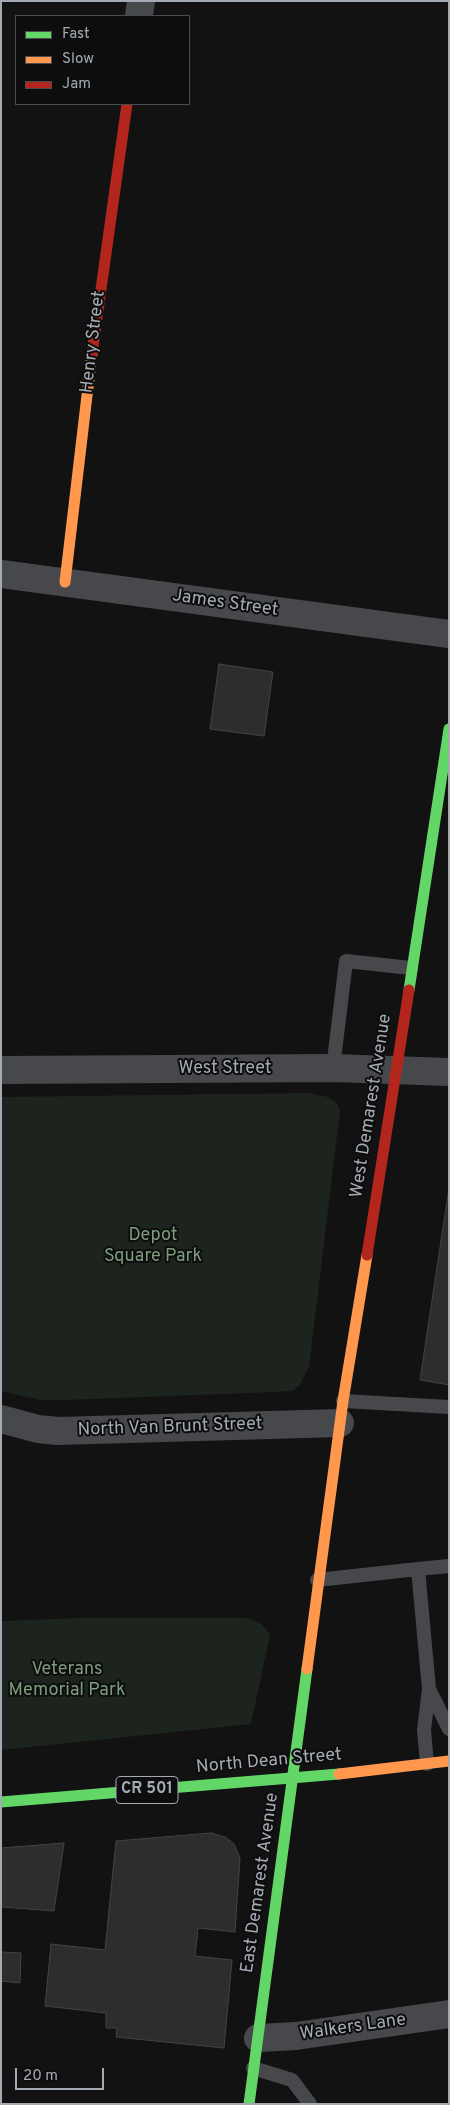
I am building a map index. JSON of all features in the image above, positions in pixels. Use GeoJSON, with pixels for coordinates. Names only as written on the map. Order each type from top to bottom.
{"type":"FeatureCollection","features":[{"type":"Feature","properties":{"kind":"street"},"geometry":{"type":"LineString","coordinates":[[139,15],[141,1]]}},
{"type":"Feature","properties":{"kind":"street","name":"Henry Street"},"geometry":{"type":"LineString","coordinates":[[65,582],[93,343],[127,105]]}},
{"type":"Feature","properties":{"kind":"street","name":"James Street"},"geometry":{"type":"LineString","coordinates":[[1,574],[449,634]]}},
{"type":"Feature","properties":{"kind":"street","name":"West Demarest Avenue"},"geometry":{"type":"LineString","coordinates":[[331,1489],[341,1412],[397,1070],[411,968],[444,794],[449,729]]}},
{"type":"Feature","properties":{"kind":"street","name":"West Street"},"geometry":{"type":"LineString","coordinates":[[1,1070],[333,1068],[449,1072]]}},
{"type":"Feature","properties":{"kind":"street","name":"North Van Brunt Street"},"geometry":{"type":"LineString","coordinates":[[1,1420],[38,1429],[68,1431],[341,1412]]}},
{"type":"Feature","properties":{"kind":"street","name":"East Demarest Avenue"},"geometry":{"type":"LineString","coordinates":[[249,2104],[293,1779],[317,1580],[331,1489]]}},
{"type":"Feature","properties":{"kind":"street","name":"North Dean Street"},"geometry":{"type":"LineString","coordinates":[[1,1802],[293,1779],[449,1761]]}},
{"type":"Feature","properties":{"kind":"street","name":"Walkers Lane"},"geometry":{"type":"LineString","coordinates":[[258,2038],[296,2036],[449,2014]]}},
{"type":"Feature","properties":{"kind":"lane"},"geometry":{"type":"LineString","coordinates":[[333,1068],[346,961],[411,968]]}},
{"type":"Feature","properties":{"kind":"lane"},"geometry":{"type":"LineString","coordinates":[[341,1412],[449,1407]]}},
{"type":"Feature","properties":{"kind":"lane"},"geometry":{"type":"LineString","coordinates":[[317,1580],[449,1566]]}},
{"type":"Feature","properties":{"kind":"lane"},"geometry":{"type":"LineString","coordinates":[[418,1569],[429,1689],[424,1730],[427,1764]]}},
{"type":"Feature","properties":{"kind":"lane"},"geometry":{"type":"LineString","coordinates":[[429,1689],[449,1729]]}},
{"type":"Feature","properties":{"kind":"lane"},"geometry":{"type":"LineString","coordinates":[[253,2068],[292,2080],[310,2104]]}},
{"type":"Feature","properties":{"kind":"green space","name":"Depot Square Park"},"geometry":{"type":"Polygon","coordinates":[[[309,1093],[328,1097],[337,1103],[340,1111],[309,1367],[299,1386],[292,1391],[67,1400],[40,1400],[1,1391],[1,1097],[309,1093]]]}},
{"type":"Feature","properties":{"kind":"green space","name":"Veterans Memorial Park"},"geometry":{"type":"Polygon","coordinates":[[[80,1618],[247,1618],[261,1624],[270,1634],[251,1724],[1,1750],[1,1621],[80,1618]]]}},
{"type":"Feature","properties":{"kind":"building"},"geometry":{"type":"Polygon","coordinates":[[[219,664],[273,672],[264,736],[210,729],[219,664]]]}},
{"type":"Feature","properties":{"kind":"building"},"geometry":{"type":"Polygon","coordinates":[[[449,1188],[449,1385],[420,1380],[449,1188]]]}},
{"type":"Feature","properties":{"kind":"building"},"geometry":{"type":"Polygon","coordinates":[[[211,1833],[225,1837],[234,1844],[240,1858],[235,1932],[198,1928],[195,1956],[232,1960],[224,2048],[116,2037],[117,2028],[106,2028],[106,2013],[45,2006],[51,1944],[105,1950],[116,1841],[211,1833]]]}},
{"type":"Feature","properties":{"kind":"building"},"geometry":{"type":"Polygon","coordinates":[[[64,1843],[54,1911],[1,1907],[1,1848],[64,1843]]]}},
{"type":"Feature","properties":{"kind":"building"},"geometry":{"type":"Polygon","coordinates":[[[1,1952],[21,1953],[20,1983],[1,1981],[1,1952]]]}},
{"type":"Feature","properties":{"kind":"traffic: fast"},"geometry":{"type":"LineString","coordinates":[[409,990],[449,729]]}},
{"type":"Feature","properties":{"kind":"traffic: fast"},"geometry":{"type":"LineString","coordinates":[[249,2104],[307,1669]]}},
{"type":"Feature","properties":{"kind":"traffic: fast"},"geometry":{"type":"LineString","coordinates":[[1,1802],[339,1774]]}},
{"type":"Feature","properties":{"kind":"traffic: slow"},"geometry":{"type":"LineString","coordinates":[[65,582],[92,353]]}},
{"type":"Feature","properties":{"kind":"traffic: slow"},"geometry":{"type":"LineString","coordinates":[[307,1669],[343,1401],[367,1255]]}},
{"type":"Feature","properties":{"kind":"traffic: slow"},"geometry":{"type":"LineString","coordinates":[[339,1774],[449,1761]]}},
{"type":"Feature","properties":{"kind":"traffic: jam"},"geometry":{"type":"LineString","coordinates":[[92,353],[127,105]]}},
{"type":"Feature","properties":{"kind":"traffic: jam"},"geometry":{"type":"LineString","coordinates":[[367,1255],[409,990]]}}]}
